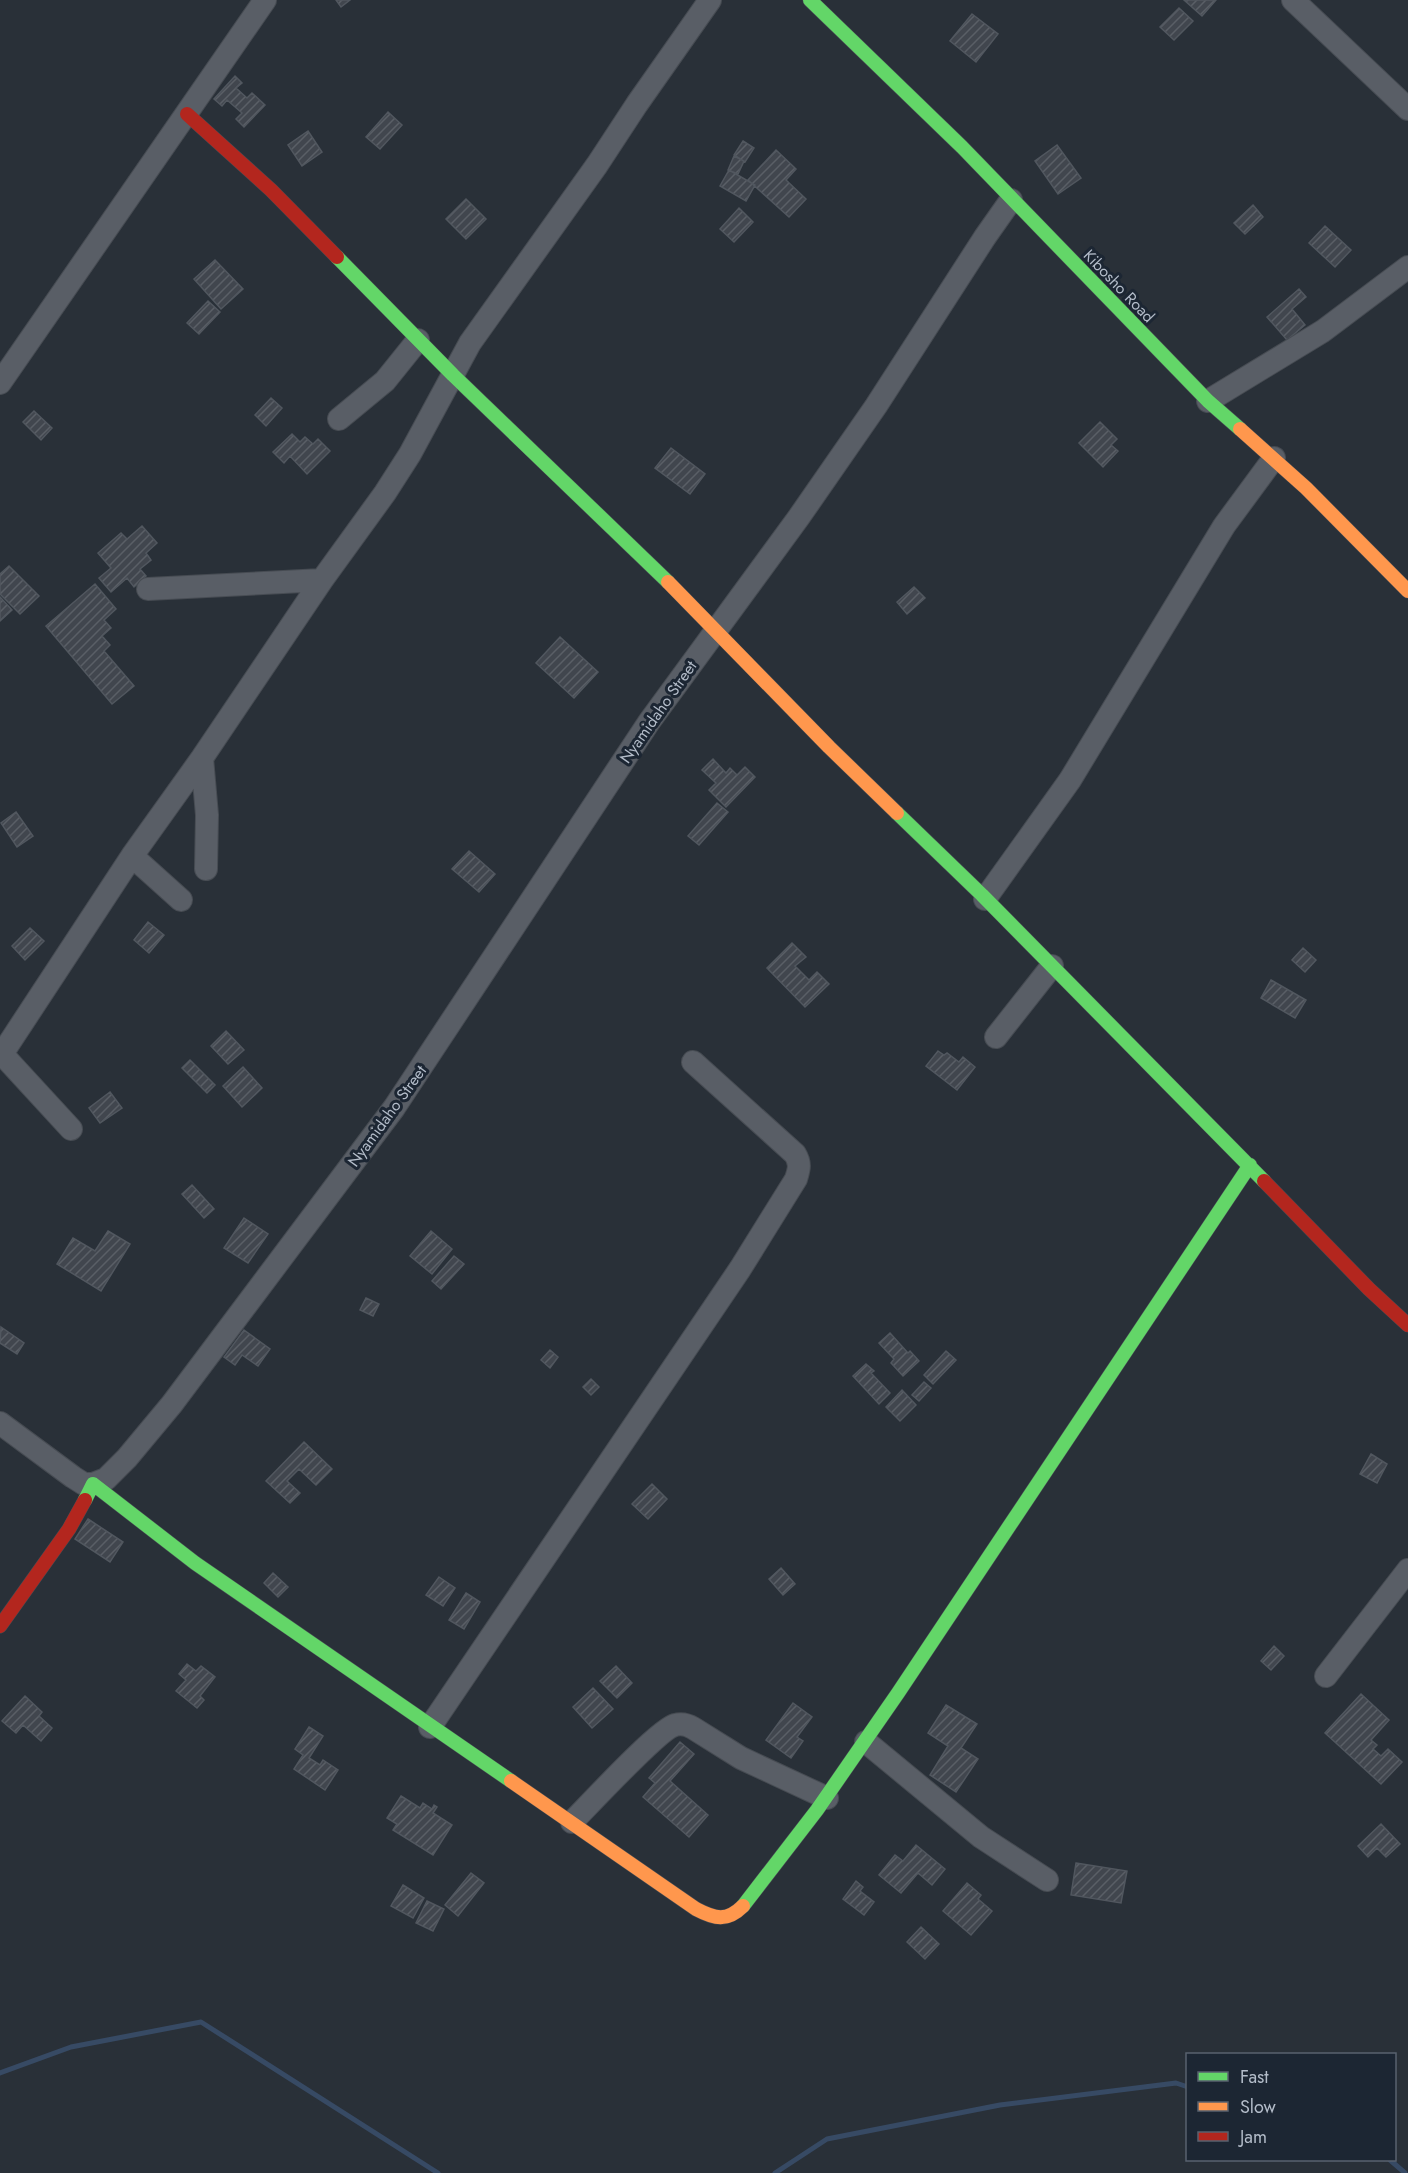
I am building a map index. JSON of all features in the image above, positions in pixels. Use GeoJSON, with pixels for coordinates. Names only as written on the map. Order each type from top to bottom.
{"type":"FeatureCollection","features":[{"type":"Feature","properties":{"kind":"street"},"geometry":{"type":"LineString","coordinates":[[0,383],[265,0]]}},
{"type":"Feature","properties":{"kind":"street"},"geometry":{"type":"LineString","coordinates":[[71,1129],[1,1056],[132,856],[404,464],[470,343],[597,165],[636,104],[710,0]]}},
{"type":"Feature","properties":{"kind":"street","name":"Kibosho Road"},"geometry":{"type":"LineString","coordinates":[[810,0],[962,147],[1208,401],[1306,488],[1408,591]]}},
{"type":"Feature","properties":{"kind":"street"},"geometry":{"type":"LineString","coordinates":[[1293,0],[1408,109]]}},
{"type":"Feature","properties":{"kind":"street"},"geometry":{"type":"LineString","coordinates":[[188,114],[271,190],[453,375],[717,630],[876,794],[985,899],[1250,1165],[1369,1289],[1408,1325]]}},
{"type":"Feature","properties":{"kind":"street","name":"Nyamidaho Street"},"geometry":{"type":"LineString","coordinates":[[93,1484],[106,1479],[116,1470],[172,1404],[394,1108],[649,722],[876,406],[1011,200]]}},
{"type":"Feature","properties":{"kind":"street"},"geometry":{"type":"LineString","coordinates":[[1208,401],[1323,331],[1408,267]]}},
{"type":"Feature","properties":{"kind":"street"},"geometry":{"type":"LineString","coordinates":[[339,419],[385,381],[418,339]]}},
{"type":"Feature","properties":{"kind":"street"},"geometry":{"type":"LineString","coordinates":[[985,899],[1070,780],[1224,526],[1274,458]]}},
{"type":"Feature","properties":{"kind":"street"},"geometry":{"type":"LineString","coordinates":[[148,589],[322,580]]}},
{"type":"Feature","properties":{"kind":"street"},"geometry":{"type":"LineString","coordinates":[[202,758],[207,815],[206,869]]}},
{"type":"Feature","properties":{"kind":"street"},"geometry":{"type":"LineString","coordinates":[[132,856],[181,900]]}},
{"type":"Feature","properties":{"kind":"street"},"geometry":{"type":"LineString","coordinates":[[996,1037],[1052,966]]}},
{"type":"Feature","properties":{"kind":"street"},"geometry":{"type":"LineString","coordinates":[[430,1727],[740,1269],[796,1179],[800,1167],[795,1154],[693,1062]]}},
{"type":"Feature","properties":{"kind":"street"},"geometry":{"type":"LineString","coordinates":[[0,1423],[72,1477],[84,1484],[93,1484],[195,1563],[700,1912],[718,1918],[728,1917],[755,1892],[827,1798],[866,1742],[1250,1165]]}},
{"type":"Feature","properties":{"kind":"street"},"geometry":{"type":"LineString","coordinates":[[0,1626],[73,1524],[93,1484]]}},
{"type":"Feature","properties":{"kind":"street"},"geometry":{"type":"LineString","coordinates":[[1326,1677],[1408,1570]]}},
{"type":"Feature","properties":{"kind":"street"},"geometry":{"type":"LineString","coordinates":[[572,1822],[660,1735],[677,1724],[693,1728],[741,1758],[827,1798]]}},
{"type":"Feature","properties":{"kind":"street"},"geometry":{"type":"LineString","coordinates":[[866,1742],[981,1837],[1047,1880]]}},
{"type":"Feature","properties":{"kind":"building"},"geometry":{"type":"Polygon","coordinates":[[[336,0],[350,0],[341,7],[336,0]]]}},
{"type":"Feature","properties":{"kind":"building"},"geometry":{"type":"Polygon","coordinates":[[[1184,0],[1216,0],[1202,16],[1184,0]]]}},
{"type":"Feature","properties":{"kind":"building"},"geometry":{"type":"Polygon","coordinates":[[[1179,8],[1193,21],[1174,40],[1160,27],[1179,8]]]}},
{"type":"Feature","properties":{"kind":"building"},"geometry":{"type":"Polygon","coordinates":[[[972,14],[998,34],[976,62],[950,41],[972,14]]]}},
{"type":"Feature","properties":{"kind":"building"},"geometry":{"type":"Polygon","coordinates":[[[235,76],[242,83],[236,88],[247,98],[252,93],[265,105],[244,127],[236,119],[242,113],[227,100],[222,106],[214,99],[235,76]]]}},
{"type":"Feature","properties":{"kind":"building"},"geometry":{"type":"Polygon","coordinates":[[[388,112],[402,125],[380,149],[366,137],[388,112]]]}},
{"type":"Feature","properties":{"kind":"building"},"geometry":{"type":"Polygon","coordinates":[[[308,131],[322,152],[302,166],[288,145],[308,131]]]}},
{"type":"Feature","properties":{"kind":"building"},"geometry":{"type":"Polygon","coordinates":[[[743,141],[754,148],[745,162],[734,155],[743,141]]]}},
{"type":"Feature","properties":{"kind":"building"},"geometry":{"type":"Polygon","coordinates":[[[1057,145],[1081,178],[1058,194],[1035,161],[1057,145]]]}},
{"type":"Feature","properties":{"kind":"building"},"geometry":{"type":"Polygon","coordinates":[[[776,150],[796,169],[786,180],[806,199],[789,217],[748,180],[776,150]]]}},
{"type":"Feature","properties":{"kind":"building"},"geometry":{"type":"Polygon","coordinates":[[[734,156],[744,161],[738,174],[728,170],[734,156]]]}},
{"type":"Feature","properties":{"kind":"building"},"geometry":{"type":"Polygon","coordinates":[[[729,170],[755,185],[746,201],[720,186],[729,170]]]}},
{"type":"Feature","properties":{"kind":"building"},"geometry":{"type":"Polygon","coordinates":[[[466,199],[486,219],[466,239],[446,219],[466,199]]]}},
{"type":"Feature","properties":{"kind":"building"},"geometry":{"type":"Polygon","coordinates":[[[1253,205],[1263,217],[1245,234],[1234,223],[1253,205]]]}},
{"type":"Feature","properties":{"kind":"building"},"geometry":{"type":"Polygon","coordinates":[[[739,208],[753,222],[734,242],[720,229],[739,208]]]}},
{"type":"Feature","properties":{"kind":"building"},"geometry":{"type":"Polygon","coordinates":[[[1325,226],[1351,250],[1335,267],[1309,243],[1325,226]]]}},
{"type":"Feature","properties":{"kind":"building"},"geometry":{"type":"Polygon","coordinates":[[[215,260],[243,289],[221,309],[194,279],[215,260]]]}},
{"type":"Feature","properties":{"kind":"building"},"geometry":{"type":"Polygon","coordinates":[[[1299,289],[1306,297],[1292,309],[1305,325],[1287,340],[1267,317],[1299,289]]]}},
{"type":"Feature","properties":{"kind":"building"},"geometry":{"type":"Polygon","coordinates":[[[208,301],[220,312],[199,334],[187,323],[208,301]]]}},
{"type":"Feature","properties":{"kind":"building"},"geometry":{"type":"Polygon","coordinates":[[[271,398],[282,408],[266,426],[255,415],[271,398]]]}},
{"type":"Feature","properties":{"kind":"building"},"geometry":{"type":"Polygon","coordinates":[[[34,411],[52,428],[41,440],[23,422],[34,411]]]}},
{"type":"Feature","properties":{"kind":"building"},"geometry":{"type":"Polygon","coordinates":[[[1100,422],[1117,439],[1111,445],[1118,451],[1103,467],[1079,443],[1100,422]]]}},
{"type":"Feature","properties":{"kind":"building"},"geometry":{"type":"Polygon","coordinates":[[[292,434],[300,442],[305,437],[313,444],[318,439],[330,451],[307,474],[290,456],[284,463],[273,452],[292,434]]]}},
{"type":"Feature","properties":{"kind":"building"},"geometry":{"type":"Polygon","coordinates":[[[671,448],[705,474],[690,494],[655,468],[671,448]]]}},
{"type":"Feature","properties":{"kind":"building"},"geometry":{"type":"Polygon","coordinates":[[[142,526],[157,543],[146,553],[151,560],[140,569],[146,576],[134,587],[127,578],[111,592],[99,578],[111,568],[98,553],[121,533],[127,539],[142,526]]]}},
{"type":"Feature","properties":{"kind":"building"},"geometry":{"type":"Polygon","coordinates":[[[9,566],[39,596],[20,614],[0,594],[0,574],[9,566]]]}},
{"type":"Feature","properties":{"kind":"building"},"geometry":{"type":"Polygon","coordinates":[[[95,584],[116,609],[104,620],[111,628],[102,636],[110,645],[104,651],[134,686],[112,704],[46,626],[95,584]]]}},
{"type":"Feature","properties":{"kind":"building"},"geometry":{"type":"Polygon","coordinates":[[[914,587],[925,598],[907,614],[897,602],[914,587]]]}},
{"type":"Feature","properties":{"kind":"building"},"geometry":{"type":"Polygon","coordinates":[[[0,597],[12,610],[0,621],[0,597]]]}},
{"type":"Feature","properties":{"kind":"building"},"geometry":{"type":"Polygon","coordinates":[[[560,637],[598,672],[574,698],[536,663],[560,637]]]}},
{"type":"Feature","properties":{"kind":"building"},"geometry":{"type":"Polygon","coordinates":[[[713,759],[726,773],[730,768],[737,775],[745,767],[755,777],[726,807],[709,790],[716,783],[702,770],[713,759]]]}},
{"type":"Feature","properties":{"kind":"building"},"geometry":{"type":"Polygon","coordinates":[[[717,803],[728,812],[699,845],[688,836],[717,803]]]}},
{"type":"Feature","properties":{"kind":"building"},"geometry":{"type":"Polygon","coordinates":[[[16,812],[33,836],[17,847],[1,823],[16,812]]]}},
{"type":"Feature","properties":{"kind":"building"},"geometry":{"type":"Polygon","coordinates":[[[469,851],[495,874],[479,892],[452,869],[469,851]]]}},
{"type":"Feature","properties":{"kind":"building"},"geometry":{"type":"Polygon","coordinates":[[[148,922],[164,935],[149,953],[134,940],[148,922]]]}},
{"type":"Feature","properties":{"kind":"building"},"geometry":{"type":"Polygon","coordinates":[[[30,928],[44,941],[25,960],[12,946],[30,928]]]}},
{"type":"Feature","properties":{"kind":"building"},"geometry":{"type":"Polygon","coordinates":[[[792,943],[806,957],[795,966],[809,980],[817,972],[829,984],[805,1007],[767,968],[792,943]]]}},
{"type":"Feature","properties":{"kind":"building"},"geometry":{"type":"Polygon","coordinates":[[[1303,948],[1316,960],[1305,972],[1292,960],[1303,948]]]}},
{"type":"Feature","properties":{"kind":"building"},"geometry":{"type":"Polygon","coordinates":[[[1271,980],[1306,1000],[1295,1018],[1261,998],[1271,980]]]}},
{"type":"Feature","properties":{"kind":"building"},"geometry":{"type":"Polygon","coordinates":[[[226,1031],[244,1050],[228,1064],[211,1046],[226,1031]]]}},
{"type":"Feature","properties":{"kind":"building"},"geometry":{"type":"Polygon","coordinates":[[[938,1051],[944,1055],[947,1053],[959,1062],[963,1057],[975,1067],[957,1090],[926,1066],[938,1051]]]}},
{"type":"Feature","properties":{"kind":"building"},"geometry":{"type":"Polygon","coordinates":[[[190,1060],[215,1085],[207,1093],[182,1068],[190,1060]]]}},
{"type":"Feature","properties":{"kind":"building"},"geometry":{"type":"Polygon","coordinates":[[[243,1067],[262,1088],[242,1107],[223,1086],[243,1067]]]}},
{"type":"Feature","properties":{"kind":"building"},"geometry":{"type":"Polygon","coordinates":[[[110,1092],[122,1108],[100,1123],[89,1108],[110,1092]]]}},
{"type":"Feature","properties":{"kind":"building"},"geometry":{"type":"Polygon","coordinates":[[[192,1185],[214,1209],[204,1218],[182,1194],[192,1185]]]}},
{"type":"Feature","properties":{"kind":"building"},"geometry":{"type":"Polygon","coordinates":[[[244,1218],[268,1234],[248,1263],[224,1248],[244,1218]]]}},
{"type":"Feature","properties":{"kind":"building"},"geometry":{"type":"Polygon","coordinates":[[[108,1231],[130,1244],[101,1291],[57,1264],[73,1238],[95,1251],[108,1231]]]}},
{"type":"Feature","properties":{"kind":"building"},"geometry":{"type":"Polygon","coordinates":[[[431,1231],[452,1249],[432,1274],[410,1256],[431,1231]]]}},
{"type":"Feature","properties":{"kind":"building"},"geometry":{"type":"Polygon","coordinates":[[[454,1256],[464,1264],[441,1289],[432,1281],[454,1256]]]}},
{"type":"Feature","properties":{"kind":"building"},"geometry":{"type":"Polygon","coordinates":[[[366,1298],[379,1304],[373,1316],[360,1310],[366,1298]]]}},
{"type":"Feature","properties":{"kind":"building"},"geometry":{"type":"Polygon","coordinates":[[[1,1327],[24,1343],[17,1354],[0,1343],[1,1327]]]}},
{"type":"Feature","properties":{"kind":"building"},"geometry":{"type":"Polygon","coordinates":[[[244,1330],[270,1349],[258,1366],[242,1355],[235,1365],[224,1357],[244,1330]]]}},
{"type":"Feature","properties":{"kind":"building"},"geometry":{"type":"Polygon","coordinates":[[[890,1333],[908,1353],[910,1351],[919,1361],[903,1376],[891,1363],[894,1359],[879,1343],[890,1333]]]}},
{"type":"Feature","properties":{"kind":"building"},"geometry":{"type":"Polygon","coordinates":[[[550,1350],[558,1357],[550,1368],[541,1360],[550,1350]]]}},
{"type":"Feature","properties":{"kind":"building"},"geometry":{"type":"Polygon","coordinates":[[[946,1351],[956,1360],[933,1384],[924,1375],[946,1351]]]}},
{"type":"Feature","properties":{"kind":"building"},"geometry":{"type":"Polygon","coordinates":[[[866,1364],[874,1371],[871,1373],[890,1393],[879,1404],[853,1376],[866,1364]]]}},
{"type":"Feature","properties":{"kind":"building"},"geometry":{"type":"Polygon","coordinates":[[[591,1379],[599,1387],[591,1395],[583,1387],[591,1379]]]}},
{"type":"Feature","properties":{"kind":"building"},"geometry":{"type":"Polygon","coordinates":[[[924,1382],[931,1388],[919,1401],[912,1395],[924,1382]]]}},
{"type":"Feature","properties":{"kind":"building"},"geometry":{"type":"Polygon","coordinates":[[[902,1390],[916,1405],[900,1421],[886,1407],[902,1390]]]}},
{"type":"Feature","properties":{"kind":"building"},"geometry":{"type":"Polygon","coordinates":[[[304,1442],[332,1469],[316,1485],[299,1469],[287,1481],[300,1493],[290,1503],[266,1481],[304,1442]]]}},
{"type":"Feature","properties":{"kind":"building"},"geometry":{"type":"Polygon","coordinates":[[[1371,1454],[1387,1464],[1377,1483],[1360,1474],[1371,1454]]]}},
{"type":"Feature","properties":{"kind":"building"},"geometry":{"type":"Polygon","coordinates":[[[652,1484],[667,1499],[648,1519],[632,1504],[652,1484]]]}},
{"type":"Feature","properties":{"kind":"building"},"geometry":{"type":"Polygon","coordinates":[[[88,1519],[123,1542],[110,1562],[75,1539],[88,1519]]]}},
{"type":"Feature","properties":{"kind":"building"},"geometry":{"type":"Polygon","coordinates":[[[781,1568],[795,1584],[783,1595],[769,1579],[781,1568]]]}},
{"type":"Feature","properties":{"kind":"building"},"geometry":{"type":"Polygon","coordinates":[[[273,1573],[288,1587],[278,1597],[264,1583],[273,1573]]]}},
{"type":"Feature","properties":{"kind":"building"},"geometry":{"type":"Polygon","coordinates":[[[439,1577],[455,1588],[443,1606],[426,1595],[439,1577]]]}},
{"type":"Feature","properties":{"kind":"building"},"geometry":{"type":"Polygon","coordinates":[[[466,1593],[480,1602],[464,1629],[449,1620],[466,1593]]]}},
{"type":"Feature","properties":{"kind":"building"},"geometry":{"type":"Polygon","coordinates":[[[1274,1646],[1284,1656],[1271,1670],[1261,1661],[1274,1646]]]}},
{"type":"Feature","properties":{"kind":"building"},"geometry":{"type":"Polygon","coordinates":[[[187,1664],[196,1671],[201,1666],[215,1677],[200,1696],[204,1700],[197,1708],[176,1691],[186,1680],[179,1674],[187,1664]]]}},
{"type":"Feature","properties":{"kind":"building"},"geometry":{"type":"Polygon","coordinates":[[[616,1666],[632,1683],[617,1698],[600,1681],[616,1666]]]}},
{"type":"Feature","properties":{"kind":"building"},"geometry":{"type":"Polygon","coordinates":[[[593,1688],[613,1709],[592,1728],[573,1707],[593,1688]]]}},
{"type":"Feature","properties":{"kind":"building"},"geometry":{"type":"Polygon","coordinates":[[[1361,1694],[1389,1720],[1371,1740],[1377,1745],[1373,1749],[1381,1756],[1388,1749],[1402,1762],[1381,1784],[1325,1733],[1361,1694]]]}},
{"type":"Feature","properties":{"kind":"building"},"geometry":{"type":"Polygon","coordinates":[[[25,1696],[42,1712],[39,1716],[52,1728],[41,1741],[23,1725],[16,1733],[2,1721],[25,1696]]]}},
{"type":"Feature","properties":{"kind":"building"},"geometry":{"type":"Polygon","coordinates":[[[793,1703],[812,1717],[797,1737],[803,1741],[791,1758],[766,1740],[793,1703]]]}},
{"type":"Feature","properties":{"kind":"building"},"geometry":{"type":"Polygon","coordinates":[[[946,1705],[977,1724],[961,1748],[978,1759],[956,1792],[930,1775],[948,1746],[928,1733],[946,1705]]]}},
{"type":"Feature","properties":{"kind":"building"},"geometry":{"type":"Polygon","coordinates":[[[309,1727],[323,1736],[309,1758],[320,1765],[323,1760],[338,1770],[325,1790],[294,1769],[303,1755],[295,1749],[309,1727]]]}},
{"type":"Feature","properties":{"kind":"building"},"geometry":{"type":"Polygon","coordinates":[[[680,1742],[694,1754],[670,1781],[708,1815],[689,1837],[643,1797],[655,1783],[649,1778],[680,1742]]]}},
{"type":"Feature","properties":{"kind":"building"},"geometry":{"type":"Polygon","coordinates":[[[401,1796],[420,1808],[423,1803],[432,1809],[434,1805],[437,1807],[433,1813],[452,1825],[433,1855],[393,1830],[397,1824],[387,1818],[401,1796]]]}},
{"type":"Feature","properties":{"kind":"building"},"geometry":{"type":"Polygon","coordinates":[[[1381,1824],[1400,1844],[1386,1857],[1377,1848],[1368,1857],[1358,1846],[1381,1824]]]}},
{"type":"Feature","properties":{"kind":"building"},"geometry":{"type":"Polygon","coordinates":[[[916,1845],[945,1869],[932,1885],[918,1873],[901,1893],[879,1875],[895,1855],[903,1861],[916,1845]]]}},
{"type":"Feature","properties":{"kind":"building"},"geometry":{"type":"Polygon","coordinates":[[[1076,1863],[1127,1871],[1121,1903],[1071,1895],[1076,1863]]]}},
{"type":"Feature","properties":{"kind":"building"},"geometry":{"type":"Polygon","coordinates":[[[471,1873],[484,1883],[458,1916],[445,1905],[471,1873]]]}},
{"type":"Feature","properties":{"kind":"building"},"geometry":{"type":"Polygon","coordinates":[[[856,1881],[863,1887],[860,1891],[874,1902],[864,1915],[843,1899],[856,1881]]]}},
{"type":"Feature","properties":{"kind":"building"},"geometry":{"type":"Polygon","coordinates":[[[967,1883],[981,1895],[978,1899],[992,1911],[971,1935],[943,1911],[967,1883]]]}},
{"type":"Feature","properties":{"kind":"building"},"geometry":{"type":"Polygon","coordinates":[[[403,1885],[424,1898],[413,1918],[391,1906],[403,1885]]]}},
{"type":"Feature","properties":{"kind":"building"},"geometry":{"type":"Polygon","coordinates":[[[427,1901],[444,1909],[433,1931],[416,1923],[427,1901]]]}},
{"type":"Feature","properties":{"kind":"building"},"geometry":{"type":"Polygon","coordinates":[[[921,1927],[939,1944],[925,1959],[907,1942],[921,1927]]]}},
{"type":"Feature","properties":{"kind":"waterway"},"geometry":{"type":"LineString","coordinates":[[0,2073],[71,2047],[201,2022],[438,2173]]}},
{"type":"Feature","properties":{"kind":"waterway"},"geometry":{"type":"LineString","coordinates":[[775,2173],[827,2139],[1000,2105],[1176,2083],[1186,2086]]}},
{"type":"Feature","properties":{"kind":"waterway"},"geometry":{"type":"LineString","coordinates":[[1391,2161],[1405,2173]]}},
{"type":"Feature","properties":{"kind":"traffic: fast"},"geometry":{"type":"LineString","coordinates":[[810,0],[962,147],[1208,401],[1240,429]]}},
{"type":"Feature","properties":{"kind":"traffic: fast"},"geometry":{"type":"LineString","coordinates":[[337,257],[453,375],[668,582]]}},
{"type":"Feature","properties":{"kind":"traffic: fast"},"geometry":{"type":"LineString","coordinates":[[897,813],[982,895],[1264,1181]]}},
{"type":"Feature","properties":{"kind":"traffic: fast"},"geometry":{"type":"LineString","coordinates":[[743,1906],[817,1810],[898,1693],[1250,1165]]}},
{"type":"Feature","properties":{"kind":"traffic: fast"},"geometry":{"type":"LineString","coordinates":[[85,1500],[93,1484],[195,1563],[511,1781]]}},
{"type":"Feature","properties":{"kind":"traffic: slow"},"geometry":{"type":"LineString","coordinates":[[1240,429],[1306,488],[1408,591]]}},
{"type":"Feature","properties":{"kind":"traffic: slow"},"geometry":{"type":"LineString","coordinates":[[668,582],[829,747],[897,813]]}},
{"type":"Feature","properties":{"kind":"traffic: slow"},"geometry":{"type":"LineString","coordinates":[[511,1781],[696,1909],[715,1917],[726,1917],[743,1906]]}},
{"type":"Feature","properties":{"kind":"traffic: jam"},"geometry":{"type":"LineString","coordinates":[[187,114],[271,190],[337,257]]}},
{"type":"Feature","properties":{"kind":"traffic: jam"},"geometry":{"type":"LineString","coordinates":[[1264,1181],[1369,1289],[1408,1325]]}},
{"type":"Feature","properties":{"kind":"traffic: jam"},"geometry":{"type":"LineString","coordinates":[[0,1626],[69,1529],[85,1500]]}}]}
